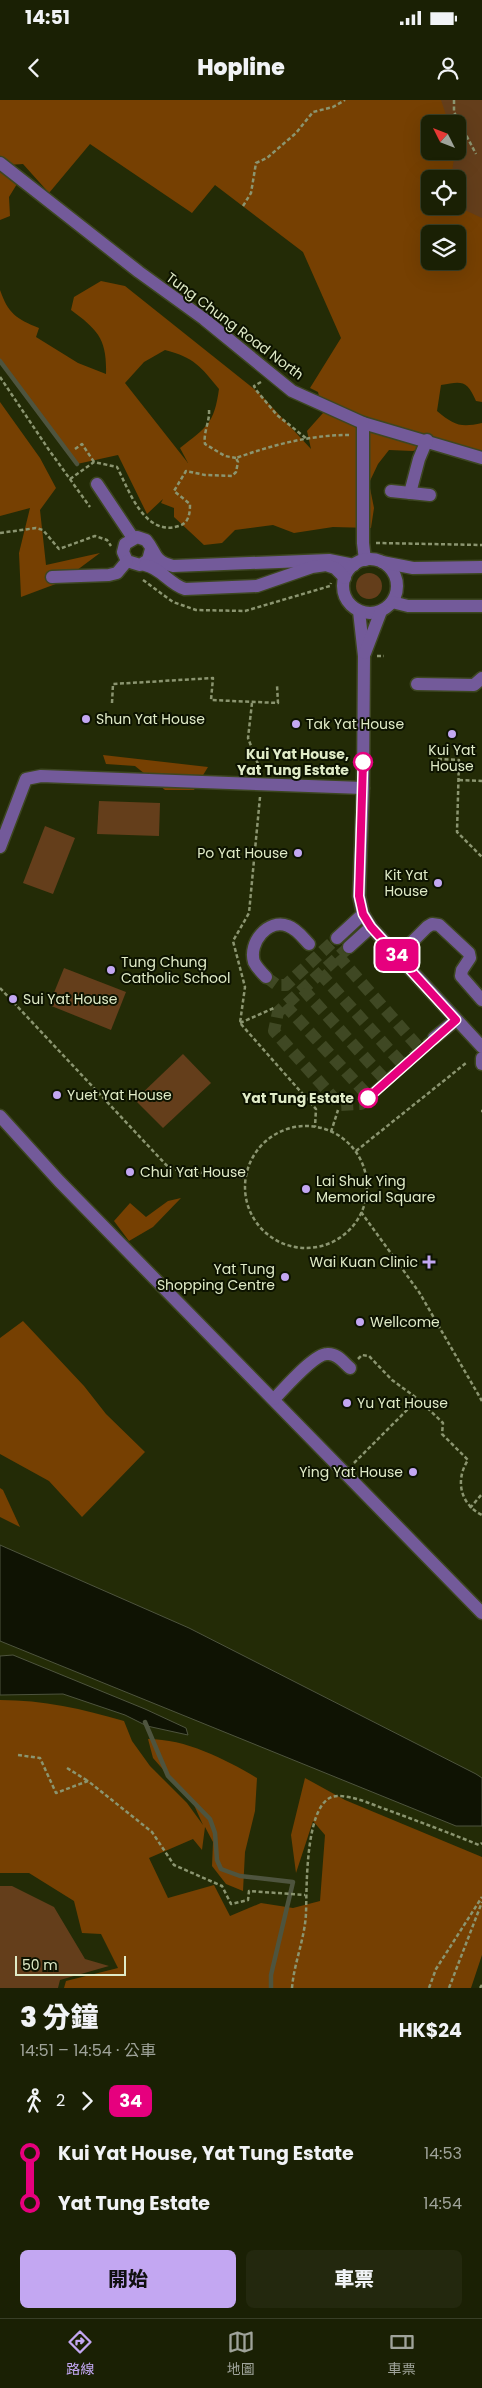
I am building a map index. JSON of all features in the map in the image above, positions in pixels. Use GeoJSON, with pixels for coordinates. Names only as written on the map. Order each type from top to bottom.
{"type":"FeatureCollection","features":[{"type":"Feature","properties":{"kind":"street","name":"Tung Chung Road North"},"geometry":{"type":"LineString","coordinates":[[0,163],[139,272],[204,319],[292,391],[363,423],[427,440],[482,458]]}},
{"type":"Feature","properties":{"kind":"street"},"geometry":{"type":"LineString","coordinates":[[363,423],[363,542],[359,562],[345,578],[344,593],[347,601],[359,611],[367,613],[382,610],[392,602],[397,584],[389,567],[382,562]]}},
{"type":"Feature","properties":{"kind":"street"},"geometry":{"type":"LineString","coordinates":[[410,493],[419,459],[427,440]]}},
{"type":"Feature","properties":{"kind":"street"},"geometry":{"type":"LineString","coordinates":[[97,484],[133,538],[146,540],[162,563],[173,566],[329,560],[382,562],[413,568],[482,567]]}},
{"type":"Feature","properties":{"kind":"street"},"geometry":{"type":"LineString","coordinates":[[390,491],[430,495]]}},
{"type":"Feature","properties":{"kind":"street"},"geometry":{"type":"LineString","coordinates":[[127,561],[124,548],[133,538]]}},
{"type":"Feature","properties":{"kind":"street"},"geometry":{"type":"LineString","coordinates":[[127,561],[135,565],[141,564],[148,560],[151,549]]}},
{"type":"Feature","properties":{"kind":"street"},"geometry":{"type":"LineString","coordinates":[[52,577],[108,575],[117,572],[127,561]]}},
{"type":"Feature","properties":{"kind":"street"},"geometry":{"type":"LineString","coordinates":[[141,564],[157,569],[184,589],[257,586],[312,567],[326,565],[335,568],[345,578]]}},
{"type":"Feature","properties":{"kind":"street"},"geometry":{"type":"LineString","coordinates":[[392,602],[408,606],[482,606]]}},
{"type":"Feature","properties":{"kind":"street"},"geometry":{"type":"LineString","coordinates":[[364,656],[382,610]]}},
{"type":"Feature","properties":{"kind":"street"},"geometry":{"type":"LineString","coordinates":[[359,611],[364,656],[363,788],[359,896],[363,914],[371,927],[482,1047]]}},
{"type":"Feature","properties":{"kind":"street"},"geometry":{"type":"LineString","coordinates":[[416,684],[474,685],[482,678]]}},
{"type":"Feature","properties":{"kind":"street"},"geometry":{"type":"LineString","coordinates":[[0,847],[26,779],[41,776],[363,788]]}},
{"type":"Feature","properties":{"kind":"street"},"geometry":{"type":"LineString","coordinates":[[337,938],[363,914]]}},
{"type":"Feature","properties":{"kind":"street"},"geometry":{"type":"LineString","coordinates":[[398,956],[432,924],[439,925],[469,953],[470,958],[462,970],[461,976],[482,1000]]}},
{"type":"Feature","properties":{"kind":"street"},"geometry":{"type":"LineString","coordinates":[[266,978],[254,961],[253,951],[261,933],[278,925],[288,925],[309,944]]}},
{"type":"Feature","properties":{"kind":"street"},"geometry":{"type":"LineString","coordinates":[[349,947],[371,927]]}},
{"type":"Feature","properties":{"kind":"street"},"geometry":{"type":"LineString","coordinates":[[434,1038],[456,1020]]}},
{"type":"Feature","properties":{"kind":"street"},"geometry":{"type":"LineString","coordinates":[[482,1058],[482,1064]]}},
{"type":"Feature","properties":{"kind":"street"},"geometry":{"type":"LineString","coordinates":[[0,1116],[60,1181],[482,1613]]}},
{"type":"Feature","properties":{"kind":"street"},"geometry":{"type":"LineString","coordinates":[[274,1399],[316,1358],[326,1354],[336,1356],[350,1368]]}},
{"type":"Feature","properties":{"kind":"path"},"geometry":{"type":"LineString","coordinates":[[243,206],[251,193],[256,163],[267,158],[296,133],[313,112],[333,107],[345,100]]}},
{"type":"Feature","properties":{"kind":"path"},"geometry":{"type":"LineString","coordinates":[[454,100],[454,112],[476,154]]}},
{"type":"Feature","properties":{"kind":"path"},"geometry":{"type":"LineString","coordinates":[[0,377],[90,507]]}},
{"type":"Feature","properties":{"kind":"path"},"geometry":{"type":"LineString","coordinates":[[266,380],[254,386],[256,390],[278,415],[307,438]]}},
{"type":"Feature","properties":{"kind":"path"},"geometry":{"type":"LineString","coordinates":[[209,410],[210,419],[204,438],[205,444],[225,456],[236,458],[272,445],[325,435],[348,435]]}},
{"type":"Feature","properties":{"kind":"path"},"geometry":{"type":"LineString","coordinates":[[346,431],[352,442]]}},
{"type":"Feature","properties":{"kind":"path"},"geometry":{"type":"LineString","coordinates":[[75,449],[82,444],[94,462],[117,467],[144,518],[163,527],[177,527],[185,523],[190,513],[190,504],[174,491],[186,471],[205,475],[232,476],[237,467],[238,462],[236,458]]}},
{"type":"Feature","properties":{"kind":"path"},"geometry":{"type":"LineString","coordinates":[[70,479],[94,462]]}},
{"type":"Feature","properties":{"kind":"path"},"geometry":{"type":"LineString","coordinates":[[363,542],[482,545]]}},
{"type":"Feature","properties":{"kind":"path"},"geometry":{"type":"LineString","coordinates":[[330,586],[335,568]]}},
{"type":"Feature","properties":{"kind":"path"},"geometry":{"type":"LineString","coordinates":[[112,702],[113,684],[213,678],[211,700],[278,703],[277,685]]}},
{"type":"Feature","properties":{"kind":"path"},"geometry":{"type":"LineString","coordinates":[[252,703],[248,738],[262,776]]}},
{"type":"Feature","properties":{"kind":"path"},"geometry":{"type":"LineString","coordinates":[[438,759],[459,760],[458,832],[482,857]]}},
{"type":"Feature","properties":{"kind":"path"},"geometry":{"type":"LineString","coordinates":[[458,780],[482,781]]}},
{"type":"Feature","properties":{"kind":"path"},"geometry":{"type":"LineString","coordinates":[[0,988],[170,1169],[245,1178]]}},
{"type":"Feature","properties":{"kind":"path"},"geometry":{"type":"LineString","coordinates":[[240,1023],[274,1008]]}},
{"type":"Feature","properties":{"kind":"path"},"geometry":{"type":"LineString","coordinates":[[356,1151],[466,1063]]}},
{"type":"Feature","properties":{"kind":"path"},"geometry":{"type":"LineString","coordinates":[[331,1132],[338,1110]]}},
{"type":"Feature","properties":{"kind":"path"},"geometry":{"type":"LineString","coordinates":[[300,1126],[321,1128],[340,1137],[356,1151],[365,1170],[367,1192],[362,1212],[349,1230],[334,1241],[316,1247],[297,1248],[278,1242],[263,1231],[251,1215],[245,1197],[245,1178],[251,1160],[262,1144],[280,1132],[300,1126]]}},
{"type":"Feature","properties":{"kind":"path"},"geometry":{"type":"LineString","coordinates":[[362,1212],[419,1292],[482,1401]]}},
{"type":"Feature","properties":{"kind":"path"},"geometry":{"type":"LineString","coordinates":[[350,1368],[362,1356],[369,1356],[392,1380],[418,1399],[443,1423],[442,1434],[468,1460],[462,1472],[460,1487],[462,1494],[470,1508],[482,1515]]}},
{"type":"Feature","properties":{"kind":"path"},"geometry":{"type":"LineString","coordinates":[[345,1472],[418,1399]]}},
{"type":"Feature","properties":{"kind":"path"},"geometry":{"type":"LineString","coordinates":[[470,1508],[482,1494]]}},
{"type":"Feature","properties":{"kind":"path"},"geometry":{"type":"LineString","coordinates":[[18,1755],[40,1758],[56,1793],[88,1781]]}},
{"type":"Feature","properties":{"kind":"path"},"geometry":{"type":"LineString","coordinates":[[67,1768],[88,1781],[152,1832],[174,1865],[222,1886],[231,1904],[248,1900],[249,1891],[305,1895]]}},
{"type":"Feature","properties":{"kind":"path"},"geometry":{"type":"LineString","coordinates":[[292,1988],[306,1914],[305,1895],[311,1829],[320,1808],[328,1800],[337,1795],[365,1801],[481,1845]]}},
{"type":"Feature","properties":{"kind":"path"},"geometry":{"type":"LineString","coordinates":[[429,1988],[436,1969],[482,1897]]}},
{"type":"Feature","properties":{"kind":"path"},"geometry":{"type":"LineString","coordinates":[[449,1988],[482,1902]]}},
{"type":"Feature","properties":{"kind":"shaded area"},"geometry":{"type":"Polygon","coordinates":[[[0,100],[441,100],[446,115],[421,115],[421,160],[454,160],[452,170],[421,170],[421,215],[466,215],[466,211],[482,218],[482,402],[476,401],[470,389],[463,384],[441,385],[437,411],[458,424],[482,423],[482,451],[436,443],[413,451],[389,450],[378,464],[369,483],[374,508],[371,528],[333,527],[294,533],[273,525],[235,530],[222,543],[204,545],[174,517],[174,508],[161,503],[163,499],[147,514],[118,455],[77,464],[0,359],[0,290],[6,304],[14,314],[24,322],[39,328],[36,337],[78,363],[106,374],[105,352],[99,336],[71,310],[74,297],[101,281],[125,286],[259,393],[311,449],[307,431],[323,413],[318,392],[310,388],[341,338],[303,252],[215,185],[192,213],[90,144],[49,193],[23,164],[8,165],[0,159],[0,100]],[[165,350],[144,362],[125,383],[188,463],[180,448],[197,435],[212,418],[219,389],[196,364],[165,350]]]}},
{"type":"Feature","properties":{"kind":"shaded area"},"geometry":{"type":"Polygon","coordinates":[[[435,100],[482,100],[482,220],[466,214],[466,170],[449,170],[449,160],[466,160],[466,115],[439,115],[435,100]]]}},
{"type":"Feature","properties":{"kind":"shaded area"},"geometry":{"type":"Polygon","coordinates":[[[0,163],[20,179],[9,197],[10,216],[0,220],[0,163]]]}},
{"type":"Feature","properties":{"kind":"shaded area"},"geometry":{"type":"Polygon","coordinates":[[[0,402],[40,458],[56,488],[40,510],[46,565],[100,553],[61,582],[21,597],[19,553],[30,508],[0,516],[0,402]]]}},
{"type":"Feature","properties":{"kind":"shaded area"},"geometry":{"type":"Polygon","coordinates":[[[369,573],[378,577],[382,586],[378,595],[369,599],[360,595],[356,586],[360,577],[369,573]]]}},
{"type":"Feature","properties":{"kind":"shaded area"},"geometry":{"type":"Polygon","coordinates":[[[103,755],[208,767],[194,790],[165,790],[135,766],[106,764],[103,755]]]}},
{"type":"Feature","properties":{"kind":"shaded area"},"geometry":{"type":"Polygon","coordinates":[[[99,801],[160,803],[159,836],[97,834],[99,801]]]}},
{"type":"Feature","properties":{"kind":"shaded area"},"geometry":{"type":"Polygon","coordinates":[[[45,826],[75,838],[53,894],[23,883],[45,826]]]}},
{"type":"Feature","properties":{"kind":"shaded area"},"geometry":{"type":"Polygon","coordinates":[[[64,968],[126,992],[111,1030],[49,1005],[64,968]]]}},
{"type":"Feature","properties":{"kind":"shaded area"},"geometry":{"type":"Polygon","coordinates":[[[183,1054],[211,1083],[163,1128],[135,1100],[183,1054]]]}},
{"type":"Feature","properties":{"kind":"shaded area"},"geometry":{"type":"Polygon","coordinates":[[[181,1198],[153,1227],[129,1241],[114,1221],[130,1203],[146,1217],[168,1201],[181,1198]]]}},
{"type":"Feature","properties":{"kind":"shaded area"},"geometry":{"type":"Polygon","coordinates":[[[23,1321],[84,1386],[106,1414],[145,1452],[82,1517],[49,1481],[0,1454],[0,1338],[23,1321]]]}},
{"type":"Feature","properties":{"kind":"shaded area"},"geometry":{"type":"Polygon","coordinates":[[[0,1488],[3,1490],[20,1527],[0,1517],[0,1488]]]}},
{"type":"Feature","properties":{"kind":"shaded area"},"geometry":{"type":"Polygon","coordinates":[[[0,1545],[189,1628],[476,1774],[482,1778],[482,1826],[456,1826],[0,1641],[0,1545]]]}},
{"type":"Feature","properties":{"kind":"shaded area"},"geometry":{"type":"Polygon","coordinates":[[[13,1655],[145,1709],[186,1728],[188,1735],[147,1726],[125,1715],[63,1694],[0,1695],[0,1656],[13,1655]]]}},
{"type":"Feature","properties":{"kind":"shaded area"},"geometry":{"type":"Polygon","coordinates":[[[0,1700],[16,1700],[63,1706],[124,1721],[132,1741],[150,1766],[187,1803],[203,1825],[194,1805],[153,1758],[148,1739],[177,1742],[205,1751],[257,1778],[255,1811],[245,1852],[243,1891],[226,1884],[212,1866],[213,1842],[205,1827],[202,1850],[193,1839],[149,1858],[168,1898],[214,1885],[230,1916],[261,1903],[293,1908],[320,1901],[325,1835],[313,1821],[296,1873],[291,1835],[305,1778],[345,1800],[482,1857],[482,1955],[471,1988],[64,1988],[66,1981],[118,1968],[101,1934],[82,1933],[74,1901],[29,1873],[0,1873],[0,1700]]]}},
{"type":"Feature","properties":{"kind":"shaded area"},"geometry":{"type":"Polygon","coordinates":[[[0,1886],[12,1886],[54,1907],[85,1959],[109,1966],[60,1980],[58,1988],[0,1988],[0,1886]]]}},
{"type":"Feature","properties":{"kind":"waterway"},"geometry":{"type":"LineString","coordinates":[[0,361],[77,464]]}},
{"type":"Feature","properties":{"kind":"waterway"},"geometry":{"type":"LineString","coordinates":[[145,1722],[168,1776],[210,1819],[215,1833],[217,1860],[221,1869],[240,1876],[293,1882],[271,1975],[271,1988]]}},
{"type":"Feature","properties":{"kind":"tunnel"},"geometry":{"type":"LineString","coordinates":[[266,977],[277,985],[286,985],[337,938]]}},
{"type":"Feature","properties":{"kind":"tunnel"},"geometry":{"type":"LineString","coordinates":[[349,947],[278,1012],[274,1031],[340,1105],[361,1104],[434,1038]]}},
{"type":"Feature","properties":{"kind":"tunnel"},"geometry":{"type":"LineString","coordinates":[[338,956],[421,1050]]}},
{"type":"Feature","properties":{"kind":"tunnel"},"geometry":{"type":"LineString","coordinates":[[320,973],[404,1066]]}},
{"type":"Feature","properties":{"kind":"tunnel"},"geometry":{"type":"LineString","coordinates":[[303,989],[386,1081]]}},
{"type":"Feature","properties":{"kind":"tunnel"},"geometry":{"type":"LineString","coordinates":[[285,1005],[369,1097]]}},
{"type":"Feature","properties":{"kind":"bus line","name":"34"},"geometry":{"type":"LineString","coordinates":[[363,762],[359,896],[363,914],[371,927],[456,1020],[368,1098]]}},
{"type":"Feature","properties":{"kind":"place","name":"Shun Yat House"},"geometry":{"type":"Point","coordinates":[86,719]}},
{"type":"Feature","properties":{"kind":"place","name":"Tak Yat House"},"geometry":{"type":"Point","coordinates":[296,724]}},
{"type":"Feature","properties":{"kind":"place","name":"Kui Yat House"},"geometry":{"type":"Point","coordinates":[452,734]}},
{"type":"Feature","properties":{"kind":"place","name":"Kui Yat House, Yat Tung Estate"},"geometry":{"type":"Point","coordinates":[363,762]}},
{"type":"Feature","properties":{"kind":"place","name":"Po Yat House"},"geometry":{"type":"Point","coordinates":[298,853]}},
{"type":"Feature","properties":{"kind":"place","name":"Kit Yat House"},"geometry":{"type":"Point","coordinates":[438,883]}},
{"type":"Feature","properties":{"kind":"place","name":"Tung Chung Catholic School"},"geometry":{"type":"Point","coordinates":[111,970]}},
{"type":"Feature","properties":{"kind":"place","name":"Sui Yat House"},"geometry":{"type":"Point","coordinates":[13,999]}},
{"type":"Feature","properties":{"kind":"place","name":"Yuet Yat House"},"geometry":{"type":"Point","coordinates":[57,1095]}},
{"type":"Feature","properties":{"kind":"place","name":"Yat Tung Estate"},"geometry":{"type":"Point","coordinates":[368,1098]}},
{"type":"Feature","properties":{"kind":"place","name":"Chui Yat House"},"geometry":{"type":"Point","coordinates":[130,1172]}},
{"type":"Feature","properties":{"kind":"place","name":"Lai Shuk Ying Memorial Square"},"geometry":{"type":"Point","coordinates":[306,1189]}},
{"type":"Feature","properties":{"kind":"place","name":"Wai Kuan Clinic"},"geometry":{"type":"Point","coordinates":[429,1262]}},
{"type":"Feature","properties":{"kind":"place","name":"Yat Tung Shopping Centre"},"geometry":{"type":"Point","coordinates":[285,1277]}},
{"type":"Feature","properties":{"kind":"place","name":"Wellcome"},"geometry":{"type":"Point","coordinates":[360,1322]}},
{"type":"Feature","properties":{"kind":"place","name":"Yu Yat House"},"geometry":{"type":"Point","coordinates":[347,1403]}},
{"type":"Feature","properties":{"kind":"place","name":"Ying Yat House"},"geometry":{"type":"Point","coordinates":[413,1472]}}]}
